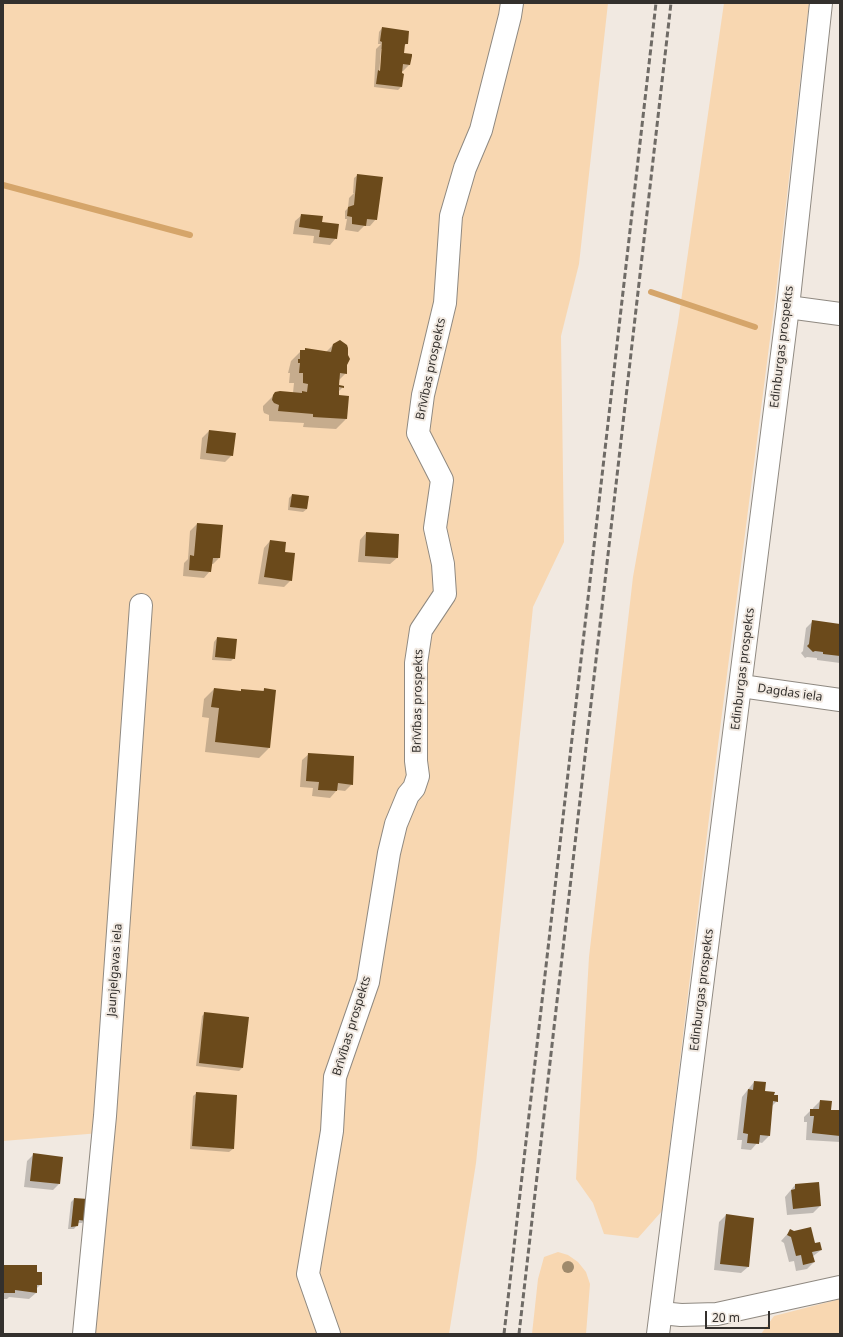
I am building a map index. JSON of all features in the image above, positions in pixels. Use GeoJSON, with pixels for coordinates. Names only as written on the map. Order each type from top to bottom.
{"type":"FeatureCollection","features":[{"type":"Feature","properties":{"kind":"street","name":"Brīvības prospekts"},"geometry":{"type":"LineString","coordinates":[[329,1334],[308,1274],[332,1131],[336,1077],[368,982],[389,853],[396,824],[408,795],[414,788],[418,776],[416,761],[416,663],[421,630],[445,594],[443,564],[435,528],[442,480],[418,433],[423,395],[445,303],[451,216],[465,168],[481,130],[512,3]]}},
{"type":"Feature","properties":{"kind":"street","name":"Edinburgas prospekts"},"geometry":{"type":"LineString","coordinates":[[659,1323],[788,306],[821,3]]}},
{"type":"Feature","properties":{"kind":"street"},"geometry":{"type":"LineString","coordinates":[[788,306],[840,314]]}},
{"type":"Feature","properties":{"kind":"street","name":"Jaunjelgavas iela"},"geometry":{"type":"LineString","coordinates":[[84,1334],[105,1116],[141,605]]}},
{"type":"Feature","properties":{"kind":"street","name":"Dagdas iela"},"geometry":{"type":"LineString","coordinates":[[741,686],[840,700]]}},
{"type":"Feature","properties":{"kind":"street"},"geometry":{"type":"LineString","coordinates":[[659,1323],[681,1315],[717,1314],[840,1287]]}},
{"type":"Feature","properties":{"kind":"shaded area"},"geometry":{"type":"Polygon","coordinates":[[[3,3],[608,3],[579,264],[561,336],[564,542],[533,607],[476,1163],[449,1334],[95,1334],[112,1132],[3,1141],[3,3]]]}},
{"type":"Feature","properties":{"kind":"shaded area"},"geometry":{"type":"Polygon","coordinates":[[[724,3],[809,3],[776,292],[715,768],[662,1211],[638,1238],[604,1234],[593,1203],[576,1179],[589,957],[633,577],[678,322],[724,3]]]}},
{"type":"Feature","properties":{"kind":"shaded area"},"geometry":{"type":"Polygon","coordinates":[[[558,1252],[568,1255],[578,1262],[586,1272],[590,1284],[586,1334],[532,1334],[538,1279],[544,1257],[558,1252]]]}},
{"type":"Feature","properties":{"kind":"shaded area"},"geometry":{"type":"Polygon","coordinates":[[[840,1299],[840,1334],[761,1334],[774,1316],[840,1299]]]}},
{"type":"Feature","properties":{"kind":"building"},"geometry":{"type":"Polygon","coordinates":[[[382,27],[409,31],[408,44],[405,44],[404,53],[412,54],[412,56],[410,65],[403,64],[402,73],[404,74],[402,87],[376,84],[378,70],[380,71],[382,42],[380,41],[382,27]]]}},
{"type":"Feature","properties":{"kind":"building"},"geometry":{"type":"Polygon","coordinates":[[[357,174],[383,177],[377,220],[367,219],[366,226],[352,224],[352,217],[347,216],[348,207],[354,205],[357,174]]]}},
{"type":"Feature","properties":{"kind":"building"},"geometry":{"type":"Polygon","coordinates":[[[301,214],[323,216],[322,222],[339,224],[337,239],[319,237],[320,230],[299,227],[301,214]]]}},
{"type":"Feature","properties":{"kind":"building"},"geometry":{"type":"Polygon","coordinates":[[[340,340],[347,345],[350,359],[347,365],[347,374],[340,373],[339,385],[344,386],[344,388],[339,387],[339,395],[349,396],[347,419],[313,417],[313,414],[278,411],[279,405],[274,403],[272,400],[275,392],[307,392],[308,384],[303,383],[303,373],[299,373],[300,363],[298,363],[298,359],[300,359],[300,350],[305,350],[305,348],[331,352],[333,344],[340,340]]]}},
{"type":"Feature","properties":{"kind":"building"},"geometry":{"type":"Polygon","coordinates":[[[209,430],[236,433],[233,456],[206,453],[209,430]]]}},
{"type":"Feature","properties":{"kind":"building"},"geometry":{"type":"Polygon","coordinates":[[[292,494],[309,496],[307,509],[290,507],[292,494]]]}},
{"type":"Feature","properties":{"kind":"building"},"geometry":{"type":"Polygon","coordinates":[[[197,523],[223,525],[220,558],[213,558],[211,572],[189,570],[190,555],[194,556],[197,523]]]}},
{"type":"Feature","properties":{"kind":"building"},"geometry":{"type":"Polygon","coordinates":[[[366,532],[399,534],[398,558],[365,556],[366,532]]]}},
{"type":"Feature","properties":{"kind":"building"},"geometry":{"type":"Polygon","coordinates":[[[270,540],[286,542],[285,552],[295,553],[292,581],[264,577],[270,540]]]}},
{"type":"Feature","properties":{"kind":"building"},"geometry":{"type":"Polygon","coordinates":[[[812,620],[840,624],[840,656],[823,654],[823,652],[813,652],[807,646],[809,644],[812,620]]]}},
{"type":"Feature","properties":{"kind":"building"},"geometry":{"type":"Polygon","coordinates":[[[217,637],[237,639],[235,659],[215,657],[217,637]]]}},
{"type":"Feature","properties":{"kind":"building"},"geometry":{"type":"Polygon","coordinates":[[[214,688],[241,691],[241,689],[264,691],[264,688],[276,690],[270,748],[215,742],[219,708],[211,707],[214,688]]]}},
{"type":"Feature","properties":{"kind":"building"},"geometry":{"type":"Polygon","coordinates":[[[308,753],[354,756],[353,785],[338,783],[337,791],[318,790],[319,782],[306,781],[308,753]]]}},
{"type":"Feature","properties":{"kind":"building"},"geometry":{"type":"Polygon","coordinates":[[[204,1012],[249,1017],[243,1068],[199,1063],[204,1012]]]}},
{"type":"Feature","properties":{"kind":"building"},"geometry":{"type":"Polygon","coordinates":[[[754,1081],[766,1082],[765,1091],[775,1092],[774,1095],[778,1095],[778,1102],[773,1101],[770,1136],[760,1135],[759,1144],[747,1143],[748,1134],[743,1133],[748,1089],[753,1090],[754,1081]]]}},
{"type":"Feature","properties":{"kind":"building"},"geometry":{"type":"Polygon","coordinates":[[[196,1092],[237,1095],[234,1149],[192,1146],[196,1092]]]}},
{"type":"Feature","properties":{"kind":"building"},"geometry":{"type":"Polygon","coordinates":[[[820,1100],[832,1101],[831,1110],[840,1110],[840,1136],[812,1133],[814,1116],[810,1116],[810,1109],[819,1109],[820,1100]]]}},
{"type":"Feature","properties":{"kind":"building"},"geometry":{"type":"Polygon","coordinates":[[[33,1153],[63,1157],[60,1184],[30,1181],[33,1153]]]}},
{"type":"Feature","properties":{"kind":"building"},"geometry":{"type":"Polygon","coordinates":[[[819,1182],[821,1206],[793,1209],[791,1190],[795,1189],[795,1184],[819,1182]]]}},
{"type":"Feature","properties":{"kind":"building"},"geometry":{"type":"Polygon","coordinates":[[[74,1198],[88,1199],[86,1221],[79,1220],[78,1226],[71,1227],[74,1198]]]}},
{"type":"Feature","properties":{"kind":"building"},"geometry":{"type":"Polygon","coordinates":[[[726,1214],[754,1218],[749,1267],[720,1264],[726,1214]]]}},
{"type":"Feature","properties":{"kind":"building"},"geometry":{"type":"Polygon","coordinates":[[[811,1227],[815,1243],[820,1242],[822,1250],[812,1252],[815,1262],[803,1265],[801,1255],[796,1256],[791,1237],[787,1235],[790,1229],[794,1231],[811,1227]]]}},
{"type":"Feature","properties":{"kind":"building"},"geometry":{"type":"Polygon","coordinates":[[[3,1265],[37,1265],[37,1272],[42,1272],[42,1285],[37,1285],[37,1293],[15,1290],[15,1293],[3,1293],[3,1265]]]}},
{"type":"Feature","properties":{"kind":"waterway"},"geometry":{"type":"LineString","coordinates":[[3,185],[190,235]]}},
{"type":"Feature","properties":{"kind":"waterway"},"geometry":{"type":"LineString","coordinates":[[651,292],[755,327]]}},
{"type":"Feature","properties":{"kind":"railway"},"geometry":{"type":"LineString","coordinates":[[504,1334],[656,3]]}},
{"type":"Feature","properties":{"kind":"railway"},"geometry":{"type":"LineString","coordinates":[[519,1334],[671,3]]}}]}
